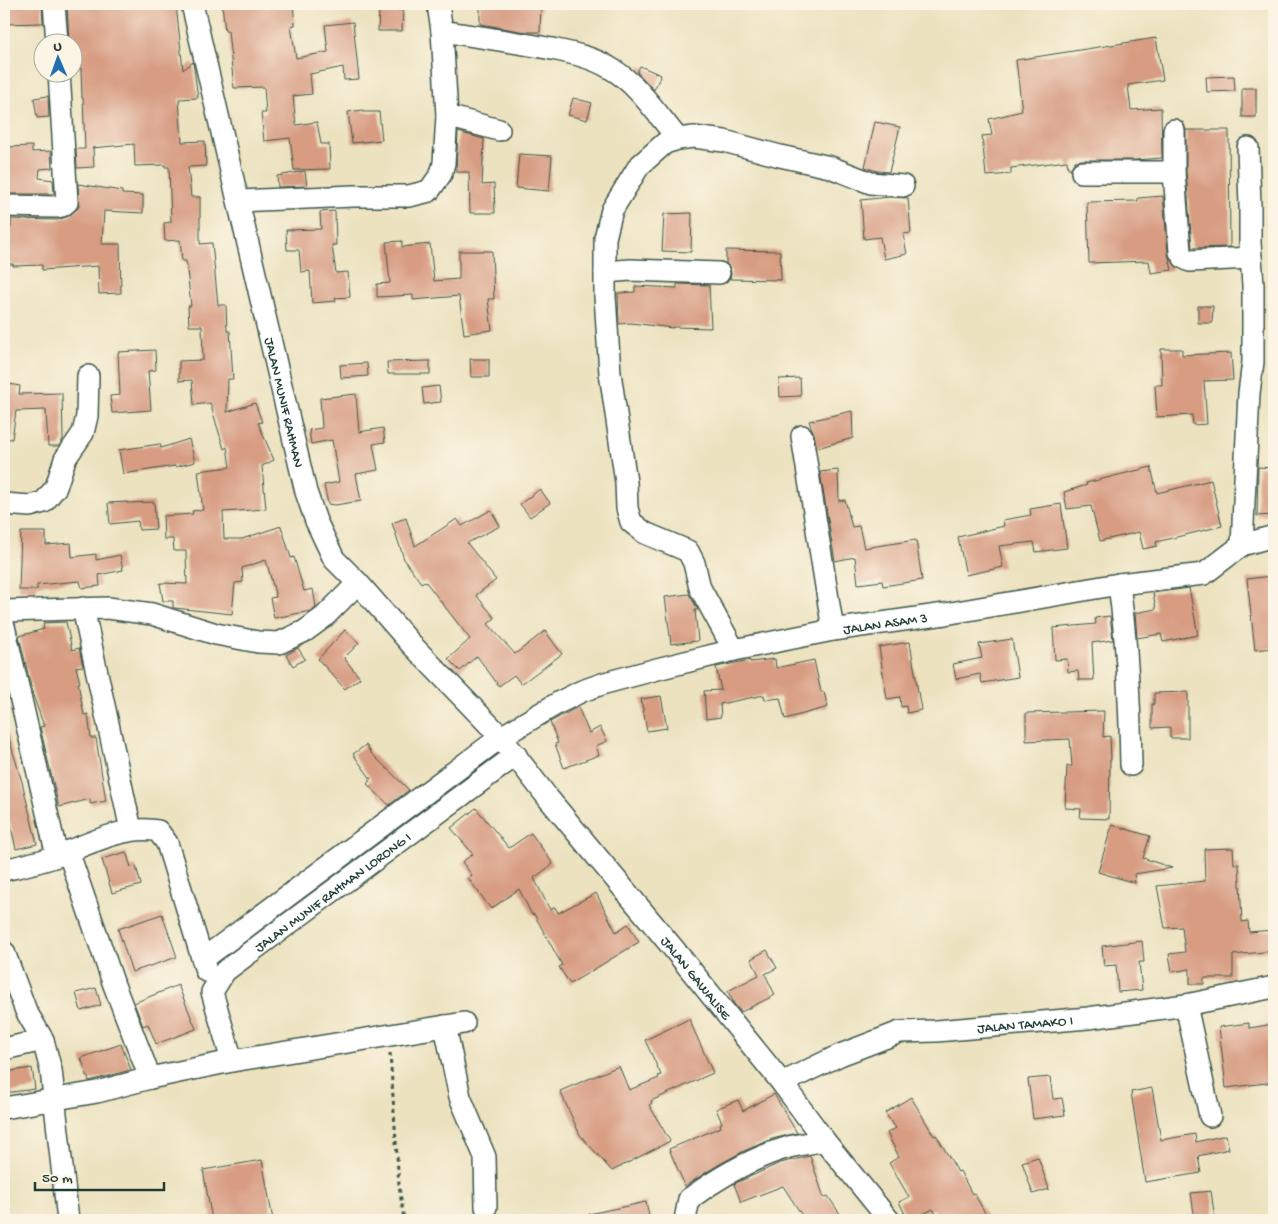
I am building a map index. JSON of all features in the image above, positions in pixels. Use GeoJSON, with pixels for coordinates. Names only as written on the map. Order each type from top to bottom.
{"type":"FeatureCollection","features":[{"type":"Feature","properties":{"kind":"street"},"geometry":{"type":"LineString","coordinates":[[54,4],[56,32]]}},
{"type":"Feature","properties":{"kind":"street","name":"JALAN MUNIF RAHMAN"},"geometry":{"type":"LineString","coordinates":[[192,4],[306,492],[316,521],[334,559],[358,583],[412,645],[501,737]]}},
{"type":"Feature","properties":{"kind":"street"},"geometry":{"type":"LineString","coordinates":[[239,201],[354,196],[409,196],[429,191],[441,174],[444,163],[447,116],[442,31],[438,4]]}},
{"type":"Feature","properties":{"kind":"street"},"geometry":{"type":"LineString","coordinates":[[442,31],[525,44],[582,56],[610,68],[626,79],[657,112],[678,139]]}},
{"type":"Feature","properties":{"kind":"street"},"geometry":{"type":"LineString","coordinates":[[4,206],[57,207],[67,202],[60,82]]}},
{"type":"Feature","properties":{"kind":"street"},"geometry":{"type":"LineString","coordinates":[[447,116],[499,130]]}},
{"type":"Feature","properties":{"kind":"street"},"geometry":{"type":"LineString","coordinates":[[1174,130],[1174,172],[1180,252],[1184,258],[1190,261],[1251,258]]}},
{"type":"Feature","properties":{"kind":"street"},"geometry":{"type":"LineString","coordinates":[[734,650],[700,588],[694,563],[688,551],[644,533],[631,522],[627,508],[626,482],[610,373],[605,296],[605,238],[612,210],[640,166],[665,143],[694,137],[724,141],[830,167],[871,183],[903,186]]}},
{"type":"Feature","properties":{"kind":"street"},"geometry":{"type":"LineString","coordinates":[[1242,545],[1249,393],[1253,362],[1253,285],[1248,148]]}},
{"type":"Feature","properties":{"kind":"street"},"geometry":{"type":"LineString","coordinates":[[1082,172],[1174,172]]}},
{"type":"Feature","properties":{"kind":"street"},"geometry":{"type":"LineString","coordinates":[[605,272],[630,270],[719,273]]}},
{"type":"Feature","properties":{"kind":"street"},"geometry":{"type":"LineString","coordinates":[[4,504],[30,506],[44,502],[56,488],[65,459],[83,433],[87,416],[88,376]]}},
{"type":"Feature","properties":{"kind":"street"},"geometry":{"type":"LineString","coordinates":[[802,436],[833,630]]}},
{"type":"Feature","properties":{"kind":"street","name":"JALAN ASAM 3"},"geometry":{"type":"LineString","coordinates":[[203,959],[501,737],[582,691],[661,668],[734,650],[833,630],[945,614],[1119,584],[1204,574],[1242,545],[1274,536]]}},
{"type":"Feature","properties":{"kind":"street"},"geometry":{"type":"LineString","coordinates":[[4,611],[108,608],[152,614],[216,634],[258,642],[279,643],[311,627],[324,617],[358,583]]}},
{"type":"Feature","properties":{"kind":"street"},"geometry":{"type":"LineString","coordinates":[[1119,584],[1124,617],[1129,688],[1131,765]]}},
{"type":"Feature","properties":{"kind":"street"},"geometry":{"type":"LineString","coordinates":[[83,608],[131,830]]}},
{"type":"Feature","properties":{"kind":"street"},"geometry":{"type":"LineString","coordinates":[[4,626],[63,853],[150,1078]]}},
{"type":"Feature","properties":{"kind":"street","name":"JALAN GAWALISE"},"geometry":{"type":"LineString","coordinates":[[501,737],[548,798],[782,1082],[824,1140],[889,1220]]}},
{"type":"Feature","properties":{"kind":"street","name":"JALAN MUNIF RAHMAN LORONG I"},"geometry":{"type":"LineString","coordinates":[[212,992],[226,971],[233,965],[516,756]]}},
{"type":"Feature","properties":{"kind":"street"},"geometry":{"type":"LineString","coordinates":[[4,870],[63,853],[131,830],[149,829],[158,831],[167,843],[232,1061]]}},
{"type":"Feature","properties":{"kind":"street"},"geometry":{"type":"LineString","coordinates":[[4,952],[26,1011],[43,1040],[51,1070],[68,1220]]}},
{"type":"Feature","properties":{"kind":"street","name":"JALAN TAMAKO I"},"geometry":{"type":"LineString","coordinates":[[782,1082],[840,1055],[900,1032],[936,1031],[1088,1018],[1186,1005],[1274,987]]}},
{"type":"Feature","properties":{"kind":"street"},"geometry":{"type":"LineString","coordinates":[[1186,1005],[1210,1116]]}},
{"type":"Feature","properties":{"kind":"street"},"geometry":{"type":"LineString","coordinates":[[4,1108],[97,1092],[150,1078],[232,1061],[455,1024],[460,1097],[485,1157],[486,1208]]}},
{"type":"Feature","properties":{"kind":"street"},"geometry":{"type":"LineString","coordinates":[[4,1049],[43,1040]]}},
{"type":"Feature","properties":{"kind":"street"},"geometry":{"type":"LineString","coordinates":[[685,1220],[689,1200],[705,1188],[753,1162],[788,1148],[824,1140]]}},
{"type":"Feature","properties":{"kind":"path"},"geometry":{"type":"LineString","coordinates":[[388,1035],[399,1185],[404,1220]]}},
{"type":"Feature","properties":{"kind":"building"},"geometry":{"type":"Polygon","coordinates":[[[4,4],[42,4],[43,23],[4,24],[4,4]]]}},
{"type":"Feature","properties":{"kind":"building"},"geometry":{"type":"Polygon","coordinates":[[[67,4],[108,4],[108,7],[138,4],[176,4],[183,70],[193,62],[198,98],[179,99],[182,142],[205,141],[206,166],[188,167],[191,197],[200,197],[200,244],[212,243],[218,305],[226,305],[227,331],[230,331],[233,379],[228,379],[227,412],[255,403],[262,422],[258,423],[274,460],[262,466],[266,509],[223,512],[224,539],[242,539],[281,526],[291,558],[294,557],[304,591],[313,589],[316,607],[311,611],[274,618],[270,598],[276,597],[266,560],[242,568],[243,582],[235,583],[232,614],[173,608],[173,601],[163,601],[160,583],[187,584],[186,551],[174,551],[173,539],[164,539],[163,516],[193,514],[192,511],[203,510],[198,471],[230,467],[227,447],[224,449],[210,403],[194,405],[192,380],[179,381],[179,361],[203,360],[202,326],[189,326],[188,306],[191,306],[186,261],[182,261],[180,240],[165,241],[164,223],[171,222],[169,167],[165,167],[165,165],[135,166],[134,144],[92,148],[94,167],[77,168],[76,149],[85,149],[81,82],[82,32],[68,32],[67,4]]]}},
{"type":"Feature","properties":{"kind":"building"},"geometry":{"type":"Polygon","coordinates":[[[222,4],[293,4],[295,25],[291,26],[296,58],[328,52],[325,25],[353,22],[359,79],[344,80],[343,67],[310,74],[312,94],[293,96],[296,125],[317,122],[321,144],[329,144],[330,169],[294,170],[290,138],[264,141],[261,113],[266,113],[264,87],[234,88],[228,31],[225,31],[222,4]]]}},
{"type":"Feature","properties":{"kind":"building"},"geometry":{"type":"Polygon","coordinates":[[[480,4],[541,4],[540,32],[526,32],[480,24],[480,4]]]}},
{"type":"Feature","properties":{"kind":"building"},"geometry":{"type":"Polygon","coordinates":[[[379,9],[403,10],[402,31],[378,31],[379,9]]]}},
{"type":"Feature","properties":{"kind":"building"},"geometry":{"type":"Polygon","coordinates":[[[1156,38],[1163,80],[1128,85],[1131,110],[1161,108],[1162,158],[1082,160],[1075,161],[1071,168],[1068,168],[1067,161],[1011,168],[1011,174],[986,176],[982,136],[992,135],[989,119],[1022,111],[1016,60],[1156,38]]]}},
{"type":"Feature","properties":{"kind":"building"},"geometry":{"type":"Polygon","coordinates":[[[640,66],[661,75],[654,90],[637,72],[640,66]]]}},
{"type":"Feature","properties":{"kind":"building"},"geometry":{"type":"Polygon","coordinates":[[[1234,76],[1235,91],[1207,92],[1206,77],[1234,76]]]}},
{"type":"Feature","properties":{"kind":"building"},"geometry":{"type":"Polygon","coordinates":[[[1242,88],[1256,88],[1256,117],[1242,117],[1242,88]]]}},
{"type":"Feature","properties":{"kind":"building"},"geometry":{"type":"Polygon","coordinates":[[[48,96],[49,117],[37,118],[34,98],[48,96]]]}},
{"type":"Feature","properties":{"kind":"building"},"geometry":{"type":"Polygon","coordinates":[[[573,98],[592,103],[587,120],[568,115],[573,98]]]}},
{"type":"Feature","properties":{"kind":"building"},"geometry":{"type":"Polygon","coordinates":[[[363,110],[363,112],[379,112],[382,140],[352,143],[348,112],[363,110]]]}},
{"type":"Feature","properties":{"kind":"building"},"geometry":{"type":"Polygon","coordinates":[[[875,122],[900,127],[889,172],[865,167],[875,122]]]}},
{"type":"Feature","properties":{"kind":"building"},"geometry":{"type":"Polygon","coordinates":[[[1186,130],[1229,130],[1230,247],[1192,248],[1186,172],[1186,130]]]}},
{"type":"Feature","properties":{"kind":"building"},"geometry":{"type":"Polygon","coordinates":[[[458,132],[484,139],[482,185],[494,184],[495,213],[470,213],[469,172],[456,172],[458,132]]]}},
{"type":"Feature","properties":{"kind":"building"},"geometry":{"type":"Polygon","coordinates":[[[32,146],[32,152],[51,151],[52,168],[40,169],[39,178],[53,180],[54,194],[4,194],[4,179],[8,179],[7,147],[32,146]]]}},
{"type":"Feature","properties":{"kind":"building"},"geometry":{"type":"Polygon","coordinates":[[[519,154],[552,156],[549,191],[516,188],[519,154]]]}},
{"type":"Feature","properties":{"kind":"building"},"geometry":{"type":"Polygon","coordinates":[[[305,171],[307,186],[278,187],[277,176],[305,171]]]}},
{"type":"Feature","properties":{"kind":"building"},"geometry":{"type":"Polygon","coordinates":[[[78,184],[122,191],[122,194],[143,195],[143,213],[104,211],[102,244],[120,244],[121,293],[99,294],[98,266],[42,270],[42,265],[13,266],[13,264],[4,264],[4,228],[11,228],[11,219],[57,220],[69,216],[79,207],[78,184]]]}},
{"type":"Feature","properties":{"kind":"building"},"geometry":{"type":"Polygon","coordinates":[[[1163,196],[1168,253],[1172,270],[1151,273],[1149,261],[1089,263],[1087,202],[1138,201],[1138,198],[1163,196]]]}},
{"type":"Feature","properties":{"kind":"building"},"geometry":{"type":"Polygon","coordinates":[[[889,197],[908,198],[911,233],[903,234],[907,254],[884,259],[880,237],[864,239],[861,200],[889,197]]]}},
{"type":"Feature","properties":{"kind":"building"},"geometry":{"type":"Polygon","coordinates":[[[335,211],[336,245],[332,245],[336,273],[348,272],[350,297],[335,298],[336,301],[312,303],[310,271],[301,272],[299,250],[287,250],[286,230],[321,229],[320,212],[335,211]]]}},
{"type":"Feature","properties":{"kind":"building"},"geometry":{"type":"Polygon","coordinates":[[[692,213],[691,252],[662,251],[664,214],[692,213]]]}},
{"type":"Feature","properties":{"kind":"building"},"geometry":{"type":"Polygon","coordinates":[[[402,241],[402,247],[430,244],[434,281],[459,279],[459,251],[492,251],[494,299],[488,299],[492,330],[464,334],[459,296],[413,300],[413,295],[377,297],[377,284],[390,283],[386,242],[402,241]]]}},
{"type":"Feature","properties":{"kind":"building"},"geometry":{"type":"Polygon","coordinates":[[[726,250],[780,251],[781,280],[730,279],[731,273],[726,263],[726,250]]]}},
{"type":"Feature","properties":{"kind":"building"},"geometry":{"type":"Polygon","coordinates":[[[677,284],[709,285],[711,328],[673,328],[631,323],[619,324],[618,293],[635,292],[635,286],[677,288],[677,284]]]}},
{"type":"Feature","properties":{"kind":"building"},"geometry":{"type":"Polygon","coordinates":[[[1198,306],[1213,306],[1212,323],[1198,323],[1198,306]]]}},
{"type":"Feature","properties":{"kind":"building"},"geometry":{"type":"Polygon","coordinates":[[[1161,349],[1182,349],[1182,355],[1231,353],[1233,380],[1204,381],[1207,424],[1193,425],[1192,415],[1157,417],[1155,385],[1162,385],[1161,349]]]}},
{"type":"Feature","properties":{"kind":"building"},"geometry":{"type":"Polygon","coordinates":[[[155,350],[156,370],[148,371],[151,410],[112,413],[110,396],[120,395],[118,352],[155,350]]]}},
{"type":"Feature","properties":{"kind":"building"},"geometry":{"type":"Polygon","coordinates":[[[470,359],[489,359],[489,377],[471,377],[470,359]]]}},
{"type":"Feature","properties":{"kind":"building"},"geometry":{"type":"Polygon","coordinates":[[[430,361],[430,374],[388,374],[387,362],[430,361]]]}},
{"type":"Feature","properties":{"kind":"building"},"geometry":{"type":"Polygon","coordinates":[[[367,363],[368,376],[341,378],[340,365],[367,363]]]}},
{"type":"Feature","properties":{"kind":"building"},"geometry":{"type":"Polygon","coordinates":[[[800,378],[801,396],[780,397],[779,379],[800,378]]]}},
{"type":"Feature","properties":{"kind":"building"},"geometry":{"type":"Polygon","coordinates":[[[4,383],[20,386],[19,394],[62,393],[63,439],[59,446],[48,446],[46,410],[16,411],[12,439],[4,438],[4,383]]]}},
{"type":"Feature","properties":{"kind":"building"},"geometry":{"type":"Polygon","coordinates":[[[439,386],[441,402],[424,404],[422,388],[439,386]]]}},
{"type":"Feature","properties":{"kind":"building"},"geometry":{"type":"Polygon","coordinates":[[[356,394],[359,432],[383,428],[385,442],[373,444],[378,470],[356,474],[361,501],[335,505],[328,504],[324,485],[339,482],[332,440],[311,444],[309,430],[322,428],[320,398],[356,394]]]}},
{"type":"Feature","properties":{"kind":"building"},"geometry":{"type":"Polygon","coordinates":[[[852,411],[853,438],[817,448],[809,421],[852,411]]]}},
{"type":"Feature","properties":{"kind":"building"},"geometry":{"type":"Polygon","coordinates":[[[189,439],[195,462],[175,467],[123,474],[119,450],[160,444],[161,448],[189,439]]]}},
{"type":"Feature","properties":{"kind":"building"},"geometry":{"type":"Polygon","coordinates":[[[1151,467],[1157,493],[1211,480],[1222,526],[1156,542],[1157,546],[1143,549],[1139,532],[1100,541],[1091,506],[1067,509],[1064,492],[1087,485],[1086,483],[1151,467]]]}},
{"type":"Feature","properties":{"kind":"building"},"geometry":{"type":"Polygon","coordinates":[[[1258,467],[1274,468],[1274,515],[1257,516],[1258,467]]]}},
{"type":"Feature","properties":{"kind":"building"},"geometry":{"type":"Polygon","coordinates":[[[838,470],[839,501],[845,500],[852,527],[859,526],[864,548],[916,540],[922,580],[883,586],[882,581],[858,584],[855,557],[835,561],[820,472],[838,470]]]}},
{"type":"Feature","properties":{"kind":"building"},"geometry":{"type":"Polygon","coordinates":[[[540,489],[550,503],[530,517],[520,504],[540,489]]]}},
{"type":"Feature","properties":{"kind":"building"},"geometry":{"type":"Polygon","coordinates":[[[154,502],[156,529],[139,530],[138,521],[110,524],[108,503],[154,502]]]}},
{"type":"Feature","properties":{"kind":"building"},"geometry":{"type":"Polygon","coordinates":[[[1061,504],[1067,548],[1036,552],[1034,542],[999,546],[1003,567],[966,575],[958,537],[1004,526],[1003,520],[1031,515],[1030,509],[1061,504]]]}},
{"type":"Feature","properties":{"kind":"building"},"geometry":{"type":"Polygon","coordinates":[[[491,510],[500,526],[467,543],[496,580],[476,595],[495,618],[488,624],[515,654],[545,631],[562,654],[521,684],[514,675],[499,686],[477,656],[460,671],[448,659],[470,639],[425,581],[421,583],[404,559],[392,523],[406,518],[415,546],[457,519],[462,526],[491,510]]]}},
{"type":"Feature","properties":{"kind":"building"},"geometry":{"type":"Polygon","coordinates":[[[21,532],[46,532],[46,545],[71,543],[72,557],[96,554],[96,560],[120,555],[123,570],[99,575],[100,586],[82,588],[80,581],[37,585],[37,590],[19,590],[21,532]]]}},
{"type":"Feature","properties":{"kind":"building"},"geometry":{"type":"Polygon","coordinates":[[[1271,576],[1271,580],[1274,579],[1274,648],[1255,650],[1247,579],[1271,576]]]}},
{"type":"Feature","properties":{"kind":"building"},"geometry":{"type":"Polygon","coordinates":[[[1189,588],[1198,635],[1163,642],[1161,634],[1137,638],[1135,613],[1156,609],[1153,593],[1189,588]]]}},
{"type":"Feature","properties":{"kind":"building"},"geometry":{"type":"Polygon","coordinates":[[[689,594],[698,610],[695,610],[698,641],[671,644],[665,597],[689,594]]]}},
{"type":"Feature","properties":{"kind":"building"},"geometry":{"type":"Polygon","coordinates":[[[1110,616],[1113,640],[1092,643],[1094,680],[1079,680],[1078,671],[1068,672],[1067,659],[1055,660],[1053,628],[1096,624],[1095,618],[1110,616]]]}},
{"type":"Feature","properties":{"kind":"building"},"geometry":{"type":"Polygon","coordinates":[[[66,622],[72,650],[79,648],[83,666],[76,667],[80,683],[78,683],[84,715],[88,714],[91,738],[96,738],[106,801],[90,804],[90,799],[59,807],[40,727],[44,726],[33,695],[19,636],[44,629],[43,623],[66,622]]]}},
{"type":"Feature","properties":{"kind":"building"},"geometry":{"type":"Polygon","coordinates":[[[345,630],[359,643],[344,658],[360,678],[345,689],[318,659],[345,630]]]}},
{"type":"Feature","properties":{"kind":"building"},"geometry":{"type":"Polygon","coordinates":[[[1012,639],[1018,677],[982,683],[980,674],[956,679],[953,664],[982,658],[979,644],[1012,639]]]}},
{"type":"Feature","properties":{"kind":"building"},"geometry":{"type":"Polygon","coordinates":[[[910,642],[921,710],[907,713],[906,706],[901,707],[900,697],[887,699],[879,647],[910,642]]]}},
{"type":"Feature","properties":{"kind":"building"},"geometry":{"type":"Polygon","coordinates":[[[298,648],[305,659],[293,666],[286,655],[298,648]]]}},
{"type":"Feature","properties":{"kind":"building"},"geometry":{"type":"Polygon","coordinates":[[[775,659],[776,668],[814,660],[821,692],[824,692],[828,707],[785,719],[780,698],[765,700],[764,695],[720,704],[721,717],[706,719],[704,691],[721,690],[716,667],[750,660],[750,662],[775,659]]]}},
{"type":"Feature","properties":{"kind":"building"},"geometry":{"type":"Polygon","coordinates":[[[1188,692],[1188,738],[1170,738],[1170,727],[1152,728],[1154,693],[1188,692]]]}},
{"type":"Feature","properties":{"kind":"building"},"geometry":{"type":"Polygon","coordinates":[[[661,696],[667,728],[647,731],[641,699],[661,696]]]}},
{"type":"Feature","properties":{"kind":"building"},"geometry":{"type":"Polygon","coordinates":[[[578,707],[589,733],[600,727],[607,741],[596,746],[599,755],[564,768],[555,744],[558,743],[550,722],[578,707]]]}},
{"type":"Feature","properties":{"kind":"building"},"geometry":{"type":"Polygon","coordinates":[[[1104,711],[1103,737],[1110,736],[1109,819],[1080,818],[1081,809],[1065,808],[1067,766],[1072,766],[1070,739],[1026,741],[1026,713],[1104,711]]]}},
{"type":"Feature","properties":{"kind":"building"},"geometry":{"type":"Polygon","coordinates":[[[7,732],[22,782],[37,844],[16,849],[10,822],[7,823],[4,810],[4,733],[7,732]]]}},
{"type":"Feature","properties":{"kind":"building"},"geometry":{"type":"Polygon","coordinates":[[[366,745],[371,753],[409,790],[389,805],[367,784],[371,779],[353,754],[366,745]]]}},
{"type":"Feature","properties":{"kind":"building"},"geometry":{"type":"Polygon","coordinates":[[[476,808],[509,848],[531,833],[553,864],[534,878],[550,910],[555,907],[558,913],[596,893],[616,932],[628,924],[639,942],[570,984],[559,967],[562,965],[519,889],[491,909],[468,878],[472,875],[462,862],[473,854],[451,828],[476,808]]]}},
{"type":"Feature","properties":{"kind":"building"},"geometry":{"type":"Polygon","coordinates":[[[1112,825],[1150,836],[1143,858],[1172,868],[1134,874],[1135,883],[1098,872],[1112,825]]]}},
{"type":"Feature","properties":{"kind":"building"},"geometry":{"type":"Polygon","coordinates":[[[1233,848],[1234,864],[1239,864],[1242,922],[1248,921],[1249,932],[1274,930],[1274,951],[1233,955],[1233,978],[1204,978],[1204,984],[1190,984],[1190,969],[1172,972],[1169,954],[1185,952],[1182,927],[1165,928],[1157,886],[1205,881],[1204,849],[1233,848]]]}},
{"type":"Feature","properties":{"kind":"building"},"geometry":{"type":"Polygon","coordinates":[[[126,852],[131,867],[136,866],[141,885],[112,893],[102,859],[126,852]]]}},
{"type":"Feature","properties":{"kind":"building"},"geometry":{"type":"Polygon","coordinates":[[[162,914],[177,957],[132,972],[118,929],[162,914]]]}},
{"type":"Feature","properties":{"kind":"building"},"geometry":{"type":"Polygon","coordinates":[[[1142,941],[1144,962],[1139,962],[1142,990],[1118,992],[1116,965],[1104,966],[1102,946],[1142,941]]]}},
{"type":"Feature","properties":{"kind":"building"},"geometry":{"type":"Polygon","coordinates":[[[767,950],[777,968],[765,974],[775,995],[741,1012],[734,1004],[728,991],[759,975],[751,959],[767,950]]]}},
{"type":"Feature","properties":{"kind":"building"},"geometry":{"type":"Polygon","coordinates":[[[178,985],[196,1029],[156,1044],[148,1024],[143,1026],[134,1003],[178,985]]]}},
{"type":"Feature","properties":{"kind":"building"},"geometry":{"type":"Polygon","coordinates":[[[96,988],[101,1005],[81,1011],[76,993],[96,988]]]}},
{"type":"Feature","properties":{"kind":"building"},"geometry":{"type":"Polygon","coordinates":[[[689,1019],[713,1073],[651,1101],[652,1103],[649,1105],[670,1141],[612,1171],[580,1135],[560,1091],[619,1066],[629,1090],[659,1078],[658,1076],[661,1075],[645,1040],[689,1019]]]}},
{"type":"Feature","properties":{"kind":"building"},"geometry":{"type":"Polygon","coordinates":[[[1249,1023],[1249,1028],[1274,1024],[1274,1082],[1226,1088],[1219,1027],[1249,1023]]]}},
{"type":"Feature","properties":{"kind":"building"},"geometry":{"type":"Polygon","coordinates":[[[121,1044],[131,1070],[89,1081],[81,1058],[121,1044]]]}},
{"type":"Feature","properties":{"kind":"building"},"geometry":{"type":"Polygon","coordinates":[[[32,1068],[35,1089],[4,1093],[4,1072],[32,1068]]]}},
{"type":"Feature","properties":{"kind":"building"},"geometry":{"type":"Polygon","coordinates":[[[1050,1077],[1053,1099],[1062,1098],[1065,1115],[1033,1119],[1028,1079],[1050,1077]]]}},
{"type":"Feature","properties":{"kind":"building"},"geometry":{"type":"Polygon","coordinates":[[[1152,1088],[1161,1140],[1195,1134],[1196,1142],[1226,1135],[1229,1149],[1198,1156],[1201,1173],[1145,1182],[1131,1092],[1152,1088]]]}},
{"type":"Feature","properties":{"kind":"building"},"geometry":{"type":"Polygon","coordinates":[[[774,1094],[797,1133],[772,1139],[744,1151],[685,1186],[669,1149],[721,1127],[720,1124],[722,1123],[716,1109],[738,1100],[743,1111],[774,1094]]]}},
{"type":"Feature","properties":{"kind":"building"},"geometry":{"type":"Polygon","coordinates":[[[911,1097],[934,1136],[936,1135],[958,1172],[960,1171],[972,1194],[974,1193],[989,1220],[939,1220],[933,1209],[908,1220],[899,1202],[909,1197],[889,1163],[899,1157],[887,1133],[896,1128],[885,1113],[911,1097]]]}},
{"type":"Feature","properties":{"kind":"building"},"geometry":{"type":"Polygon","coordinates":[[[810,1156],[824,1198],[828,1196],[844,1220],[805,1220],[783,1186],[741,1202],[734,1184],[780,1163],[810,1156]]]}},
{"type":"Feature","properties":{"kind":"building"},"geometry":{"type":"Polygon","coordinates":[[[1038,1157],[1049,1189],[1033,1194],[1022,1162],[1038,1157]]]}},
{"type":"Feature","properties":{"kind":"building"},"geometry":{"type":"Polygon","coordinates":[[[262,1160],[273,1220],[212,1220],[203,1170],[262,1160]]]}},
{"type":"Feature","properties":{"kind":"building"},"geometry":{"type":"Polygon","coordinates":[[[1211,1191],[1215,1220],[1195,1220],[1191,1193],[1211,1191]]]}},
{"type":"Feature","properties":{"kind":"building"},"geometry":{"type":"Polygon","coordinates":[[[646,1202],[650,1220],[590,1220],[589,1214],[646,1202]]]}}]}
